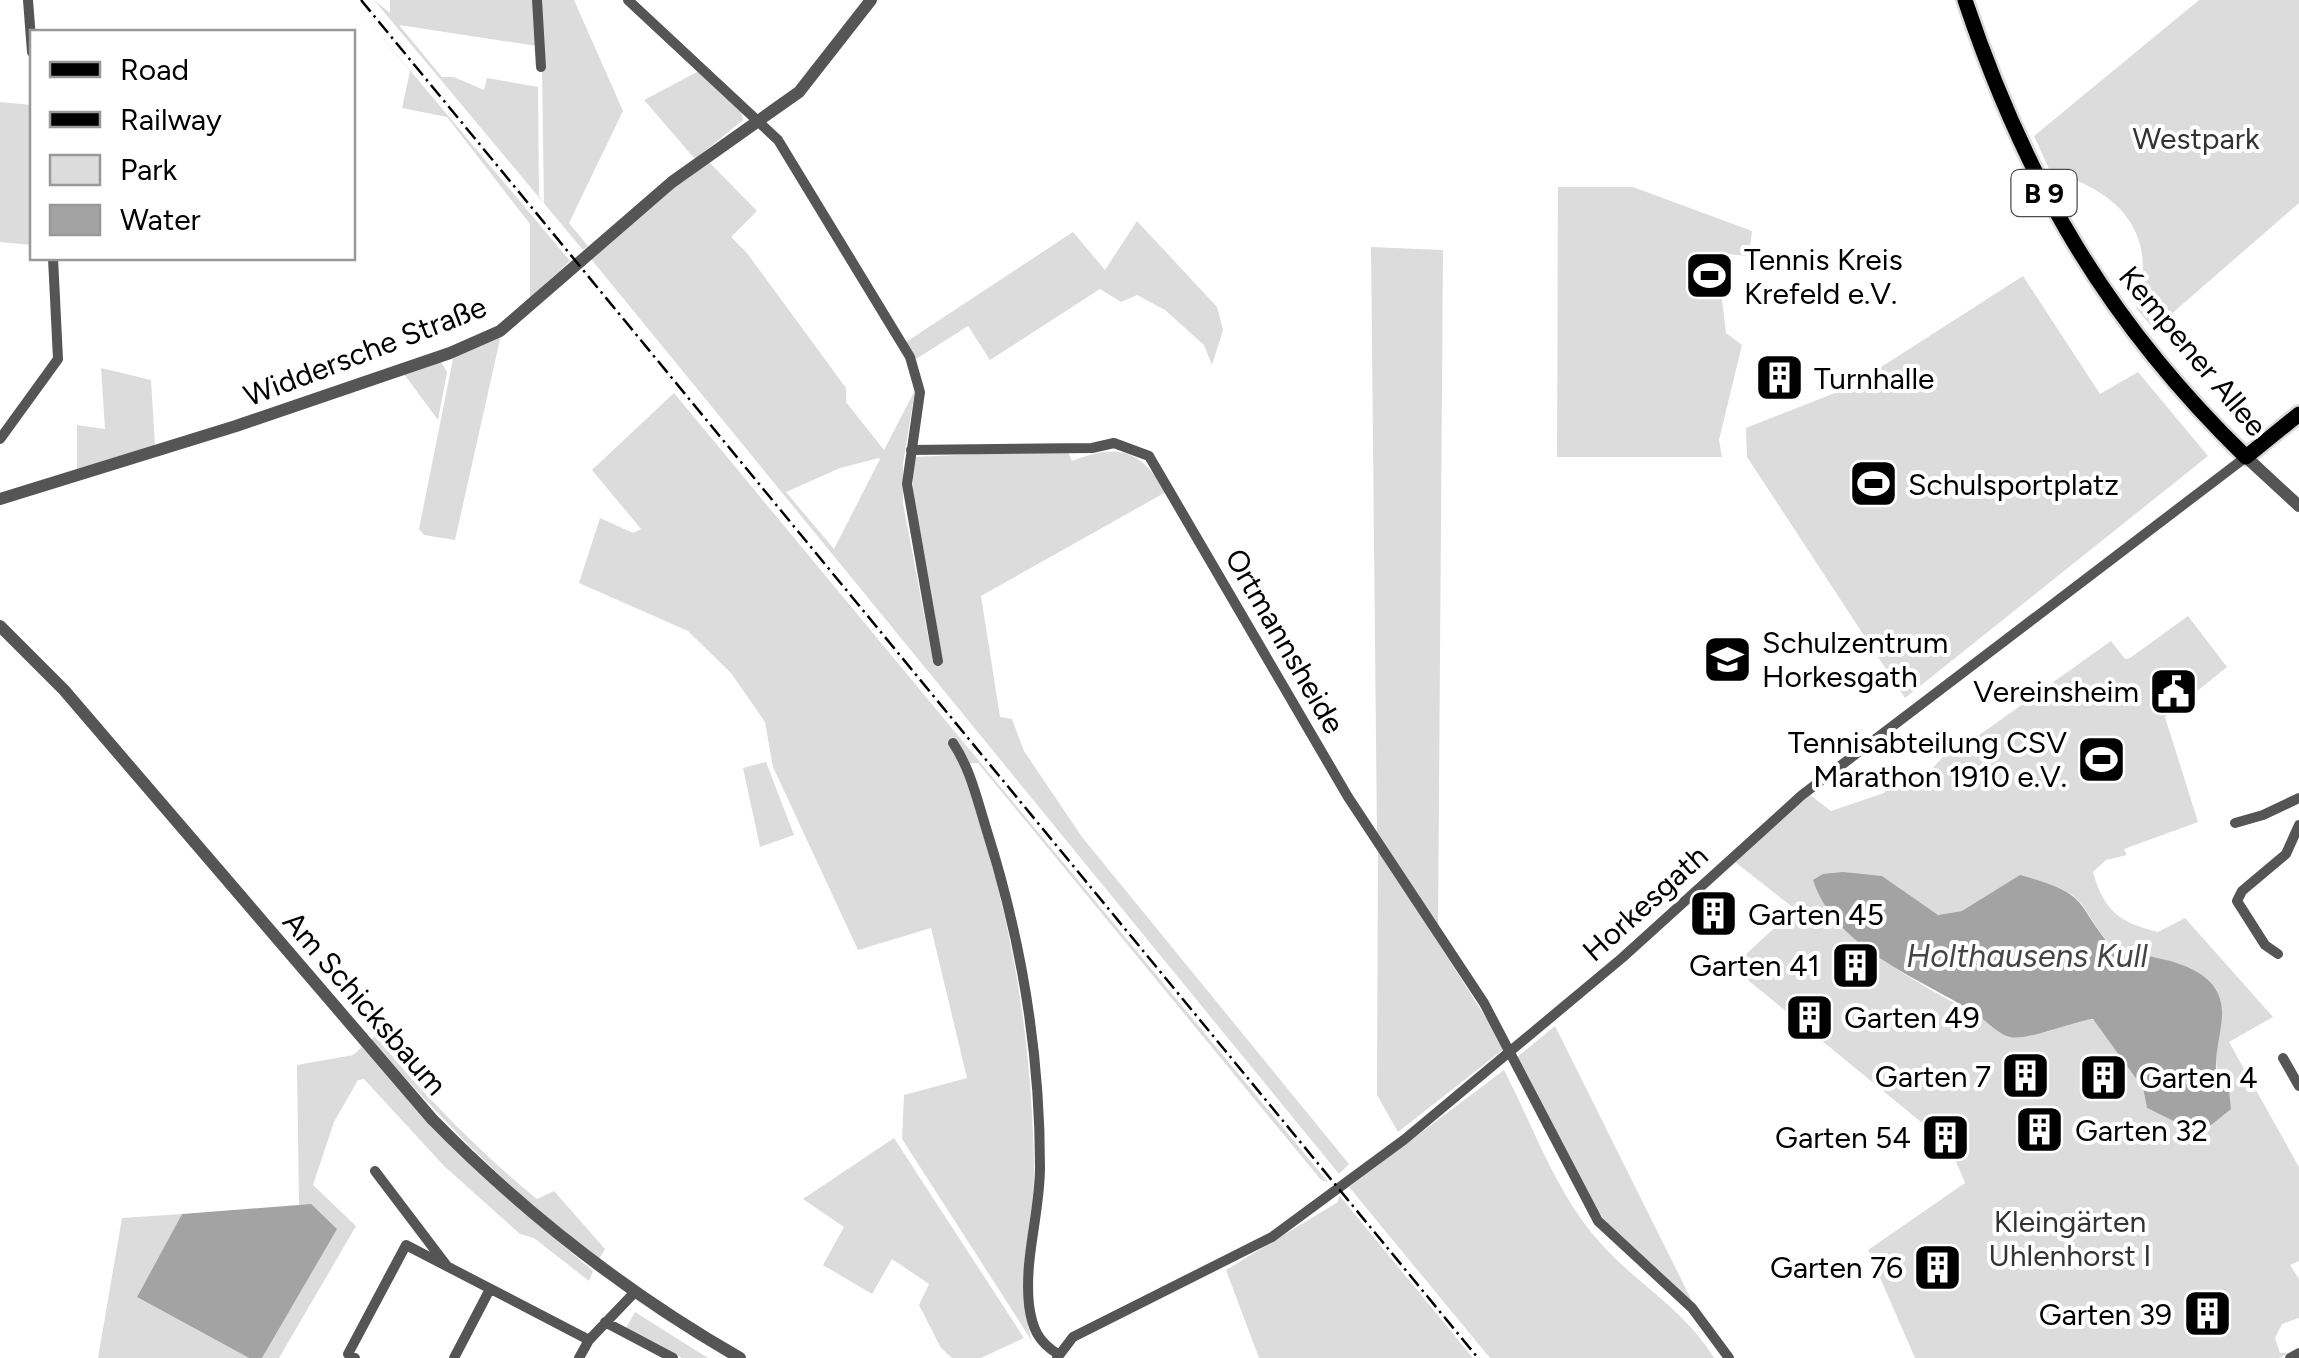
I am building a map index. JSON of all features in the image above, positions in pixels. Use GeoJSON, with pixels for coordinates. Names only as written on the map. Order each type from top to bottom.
{"type":"FeatureCollection","features":[{"type":"Feature","properties":{"kind":"main road","name":"Kempener Allee"},"geometry":{"type":"LineString","coordinates":[[1965,0],[1999,98],[2034,178],[2114,308],[2246,457]]}},
{"type":"Feature","properties":{"kind":"main road"},"geometry":{"type":"LineString","coordinates":[[2246,457],[2299,414]]}},
{"type":"Feature","properties":{"kind":"street"},"geometry":{"type":"LineString","coordinates":[[28,0],[30,30]]}},
{"type":"Feature","properties":{"kind":"street"},"geometry":{"type":"LineString","coordinates":[[537,0],[541,67]]}},
{"type":"Feature","properties":{"kind":"street"},"geometry":{"type":"LineString","coordinates":[[628,0],[778,140],[910,357],[920,392],[911,450],[909,501],[938,661]]}},
{"type":"Feature","properties":{"kind":"street","name":"Widdersche Straße"},"geometry":{"type":"LineString","coordinates":[[0,499],[236,426],[450,353],[500,331],[672,182],[799,92],[871,0]]}},
{"type":"Feature","properties":{"kind":"street"},"geometry":{"type":"LineString","coordinates":[[0,439],[58,359],[53,260]]}},
{"type":"Feature","properties":{"kind":"street","name":"Ortmannsheide"},"geometry":{"type":"LineString","coordinates":[[911,450],[1092,448],[1114,442],[1148,456],[1348,797],[1484,1003],[1598,1221],[1692,1308],[1729,1358]]}},
{"type":"Feature","properties":{"kind":"street","name":"Kempener Allee"},"geometry":{"type":"LineString","coordinates":[[2246,457],[2299,506]]}},
{"type":"Feature","properties":{"kind":"street","name":"Horkesgath"},"geometry":{"type":"LineString","coordinates":[[1058,1356],[1073,1338],[1272,1237],[1511,1054],[1831,771],[2246,457]]}},
{"type":"Feature","properties":{"kind":"street","name":"Am Schicksbaum"},"geometry":{"type":"LineString","coordinates":[[0,626],[64,690],[432,1119],[528,1210],[634,1294],[740,1358]]}},
{"type":"Feature","properties":{"kind":"street"},"geometry":{"type":"LineString","coordinates":[[953,743],[970,778],[1014,918],[1031,1031],[1040,1168],[1029,1258],[1030,1308],[1040,1341],[1058,1356]]}},
{"type":"Feature","properties":{"kind":"street"},"geometry":{"type":"LineString","coordinates":[[2235,823],[2263,816],[2299,798]]}},
{"type":"Feature","properties":{"kind":"street"},"geometry":{"type":"LineString","coordinates":[[2278,954],[2265,944],[2237,901],[2242,891],[2286,854],[2299,824]]}},
{"type":"Feature","properties":{"kind":"street"},"geometry":{"type":"LineString","coordinates":[[2284,1058],[2299,1086]]}},
{"type":"Feature","properties":{"kind":"street"},"geometry":{"type":"LineString","coordinates":[[375,1171],[449,1269]]}},
{"type":"Feature","properties":{"kind":"street"},"geometry":{"type":"LineString","coordinates":[[355,1358],[348,1354],[416,1224]]}},
{"type":"Feature","properties":{"kind":"street"},"geometry":{"type":"LineString","coordinates":[[406,1244],[589,1340]]}},
{"type":"Feature","properties":{"kind":"street"},"geometry":{"type":"LineString","coordinates":[[454,1358],[490,1291]]}},
{"type":"Feature","properties":{"kind":"street"},"geometry":{"type":"LineString","coordinates":[[579,1358],[589,1340],[634,1294]]}},
{"type":"Feature","properties":{"kind":"street"},"geometry":{"type":"LineString","coordinates":[[605,1322],[673,1358]]}},
{"type":"Feature","properties":{"kind":"street"},"geometry":{"type":"LineString","coordinates":[[2290,1358],[2299,1354]]}},
{"type":"Feature","properties":{"kind":"green space"},"geometry":{"type":"Polygon","coordinates":[[[351,0],[570,261],[530,298],[530,224],[447,117],[402,108],[410,71],[351,0]]]}},
{"type":"Feature","properties":{"kind":"green space"},"geometry":{"type":"Polygon","coordinates":[[[374,0],[390,13],[390,0],[535,0],[537,46],[399,25],[442,77],[454,77],[484,90],[487,78],[538,87],[539,196],[544,203],[541,0],[574,0],[623,111],[569,223],[588,246],[583,250],[374,0]]]}},
{"type":"Feature","properties":{"kind":"green space","name":"Westpark"},"geometry":{"type":"Polygon","coordinates":[[[2199,0],[2299,0],[2299,203],[2154,329],[2136,308],[2142,257],[2128,218],[2096,190],[2050,171],[2034,136],[2199,0]]]}},
{"type":"Feature","properties":{"kind":"green space"},"geometry":{"type":"Polygon","coordinates":[[[699,71],[741,110],[743,120],[695,159],[644,100],[699,71]]]}},
{"type":"Feature","properties":{"kind":"green space"},"geometry":{"type":"Polygon","coordinates":[[[0,102],[30,105],[30,245],[0,242],[0,102]]]}},
{"type":"Feature","properties":{"kind":"green space"},"geometry":{"type":"Polygon","coordinates":[[[707,160],[757,211],[731,237],[747,253],[846,388],[846,402],[884,450],[915,390],[903,464],[903,503],[933,662],[943,661],[913,496],[913,457],[1067,450],[1072,461],[1115,452],[1147,466],[1166,492],[981,596],[1000,717],[1012,719],[1024,751],[1082,837],[1349,1164],[1339,1174],[591,259],[614,235],[707,160]],[[880,459],[840,468],[786,492],[834,549],[880,459]]]}},
{"type":"Feature","properties":{"kind":"green space"},"geometry":{"type":"Polygon","coordinates":[[[1558,187],[1633,187],[1752,231],[1749,256],[1725,254],[1721,291],[1726,333],[1742,345],[1719,440],[1722,457],[1557,457],[1558,187]]]}},
{"type":"Feature","properties":{"kind":"green space"},"geometry":{"type":"Polygon","coordinates":[[[1137,221],[1217,307],[1223,330],[1212,365],[1204,345],[1165,310],[1137,295],[1121,302],[1100,289],[990,360],[968,326],[916,359],[906,342],[1073,232],[1105,270],[1137,221]]]}},
{"type":"Feature","properties":{"kind":"green space"},"geometry":{"type":"Polygon","coordinates":[[[1371,247],[1443,250],[1438,928],[1377,837],[1371,247]]]}},
{"type":"Feature","properties":{"kind":"green space","name":"Schulsportplatz"},"geometry":{"type":"Polygon","coordinates":[[[2023,276],[2100,394],[2138,372],[2208,456],[1905,698],[1747,457],[1746,428],[1850,387],[2023,276]]]}},
{"type":"Feature","properties":{"kind":"green space"},"geometry":{"type":"Polygon","coordinates":[[[501,335],[455,540],[424,535],[419,529],[454,354],[501,335]]]}},
{"type":"Feature","properties":{"kind":"green space"},"geometry":{"type":"Polygon","coordinates":[[[440,360],[447,372],[438,420],[404,374],[440,360]]]}},
{"type":"Feature","properties":{"kind":"green space"},"geometry":{"type":"Polygon","coordinates":[[[101,368],[151,380],[155,446],[77,469],[77,425],[105,429],[101,368]]]}},
{"type":"Feature","properties":{"kind":"green space"},"geometry":{"type":"Polygon","coordinates":[[[674,393],[1328,1182],[1321,1180],[978,763],[968,763],[952,737],[947,742],[968,786],[995,875],[1026,1040],[1034,1166],[1024,1297],[1032,1341],[902,1139],[904,1095],[967,1078],[931,928],[858,950],[773,767],[765,722],[731,673],[688,631],[579,583],[600,518],[633,533],[641,529],[592,470],[674,393]]]}},
{"type":"Feature","properties":{"kind":"green space","name":"Kleingärten Uhlenhorst I"},"geometry":{"type":"Polygon","coordinates":[[[2188,616],[2227,667],[2165,717],[2198,822],[2124,849],[2127,855],[2106,860],[2093,872],[2103,897],[2124,920],[2158,932],[2185,918],[2273,1017],[2229,1042],[2299,1167],[2299,1261],[2290,1265],[2299,1279],[2299,1318],[2282,1324],[2275,1338],[2280,1353],[2289,1353],[2279,1358],[1915,1358],[1868,1250],[1965,1183],[1949,1145],[1732,967],[1795,909],[1735,862],[1810,795],[1831,811],[1884,793],[1896,779],[1926,775],[1956,743],[1961,748],[2111,641],[2125,659],[2188,616]],[[1882,876],[1828,907],[1840,924],[1891,965],[1992,1021],[2020,1031],[2041,1033],[2077,1021],[2099,1022],[2143,1088],[2147,1108],[2200,1134],[2209,1130],[2229,1091],[2217,1071],[2220,1000],[2199,978],[2161,959],[2116,952],[2072,895],[2020,876],[1963,911],[1937,915],[1882,876]]]}},
{"type":"Feature","properties":{"kind":"green space"},"geometry":{"type":"Polygon","coordinates":[[[766,762],[794,835],[760,847],[743,768],[766,762]]]}},
{"type":"Feature","properties":{"kind":"green space"},"geometry":{"type":"Polygon","coordinates":[[[1378,848],[1505,1048],[1398,1132],[1377,1095],[1378,848]]]}},
{"type":"Feature","properties":{"kind":"green space"},"geometry":{"type":"Polygon","coordinates":[[[1555,1026],[1692,1301],[1614,1233],[1587,1196],[1516,1058],[1555,1026]]]}},
{"type":"Feature","properties":{"kind":"green space"},"geometry":{"type":"Polygon","coordinates":[[[375,1036],[452,1122],[493,1161],[537,1199],[554,1191],[605,1249],[599,1259],[480,1156],[371,1040],[375,1036]]]}},
{"type":"Feature","properties":{"kind":"green space"},"geometry":{"type":"Polygon","coordinates":[[[362,1047],[486,1180],[593,1271],[589,1281],[534,1238],[520,1234],[444,1166],[364,1079],[358,1080],[334,1122],[313,1185],[356,1226],[279,1358],[262,1358],[310,1269],[313,1271],[311,1205],[299,1206],[297,1065],[353,1055],[362,1047]]]}},
{"type":"Feature","properties":{"kind":"green space"},"geometry":{"type":"Polygon","coordinates":[[[1504,1070],[1557,1179],[1582,1220],[1610,1253],[1688,1325],[1714,1358],[1490,1358],[1349,1187],[1504,1070]]]}},
{"type":"Feature","properties":{"kind":"green space"},"geometry":{"type":"Polygon","coordinates":[[[894,1138],[1024,1338],[981,1358],[952,1358],[941,1348],[919,1305],[929,1284],[892,1259],[872,1294],[823,1265],[844,1227],[803,1199],[894,1138]]]}},
{"type":"Feature","properties":{"kind":"green space"},"geometry":{"type":"Polygon","coordinates":[[[1339,1195],[1473,1358],[1259,1358],[1226,1270],[1338,1202],[1339,1195]]]}},
{"type":"Feature","properties":{"kind":"green space"},"geometry":{"type":"Polygon","coordinates":[[[182,1214],[137,1297],[249,1358],[98,1358],[122,1218],[182,1214]]]}},
{"type":"Feature","properties":{"kind":"green space"},"geometry":{"type":"Polygon","coordinates":[[[635,1312],[708,1358],[682,1358],[626,1328],[635,1312]]]}},
{"type":"Feature","properties":{"kind":"water","name":"Holthausens Kull"},"geometry":{"type":"Polygon","coordinates":[[[1823,874],[1882,876],[1938,915],[1962,911],[2020,875],[2060,888],[2079,902],[2116,952],[2184,965],[2212,984],[2220,998],[2222,1015],[2217,1079],[2229,1091],[2231,1109],[2200,1134],[2147,1108],[2143,1088],[2093,1019],[2027,1036],[2000,1033],[1972,1011],[1880,958],[1839,924],[1813,880],[1823,874]]]}},
{"type":"Feature","properties":{"kind":"water"},"geometry":{"type":"Polygon","coordinates":[[[311,1204],[337,1229],[262,1358],[249,1358],[137,1297],[182,1214],[311,1204]]]}},
{"type":"Feature","properties":{"kind":"railway"},"geometry":{"type":"LineString","coordinates":[[361,0],[1478,1358]]}},
{"type":"Feature","properties":{"kind":"place","name":"Tennis Kreis Krefeld e.V."},"geometry":{"type":"Point","coordinates":[1709,276]}},
{"type":"Feature","properties":{"kind":"place","name":"Turnhalle"},"geometry":{"type":"Point","coordinates":[1779,378]}},
{"type":"Feature","properties":{"kind":"place","name":"Schulsportplatz"},"geometry":{"type":"Point","coordinates":[1873,484]}},
{"type":"Feature","properties":{"kind":"place","name":"Schulzentrum Horkesgath"},"geometry":{"type":"Point","coordinates":[1727,659]}},
{"type":"Feature","properties":{"kind":"place","name":"Vereinsheim"},"geometry":{"type":"Point","coordinates":[2174,691]}},
{"type":"Feature","properties":{"kind":"place","name":"Tennisabteilung CSV Marathon 1910 e.V."},"geometry":{"type":"Point","coordinates":[2102,759]}},
{"type":"Feature","properties":{"kind":"place","name":"Garten 45"},"geometry":{"type":"Point","coordinates":[1713,914]}},
{"type":"Feature","properties":{"kind":"place","name":"Garten 41"},"geometry":{"type":"Point","coordinates":[1855,965]}},
{"type":"Feature","properties":{"kind":"place","name":"Garten 49"},"geometry":{"type":"Point","coordinates":[1809,1017]}},
{"type":"Feature","properties":{"kind":"place","name":"Garten 7"},"geometry":{"type":"Point","coordinates":[2026,1076]}},
{"type":"Feature","properties":{"kind":"place","name":"Garten 4"},"geometry":{"type":"Point","coordinates":[2104,1077]}},
{"type":"Feature","properties":{"kind":"place","name":"Garten 32"},"geometry":{"type":"Point","coordinates":[2040,1130]}},
{"type":"Feature","properties":{"kind":"place","name":"Garten 54"},"geometry":{"type":"Point","coordinates":[1946,1137]}},
{"type":"Feature","properties":{"kind":"place","name":"Garten 76"},"geometry":{"type":"Point","coordinates":[1938,1267]}},
{"type":"Feature","properties":{"kind":"place","name":"Garten 39"},"geometry":{"type":"Point","coordinates":[2207,1314]}}]}
